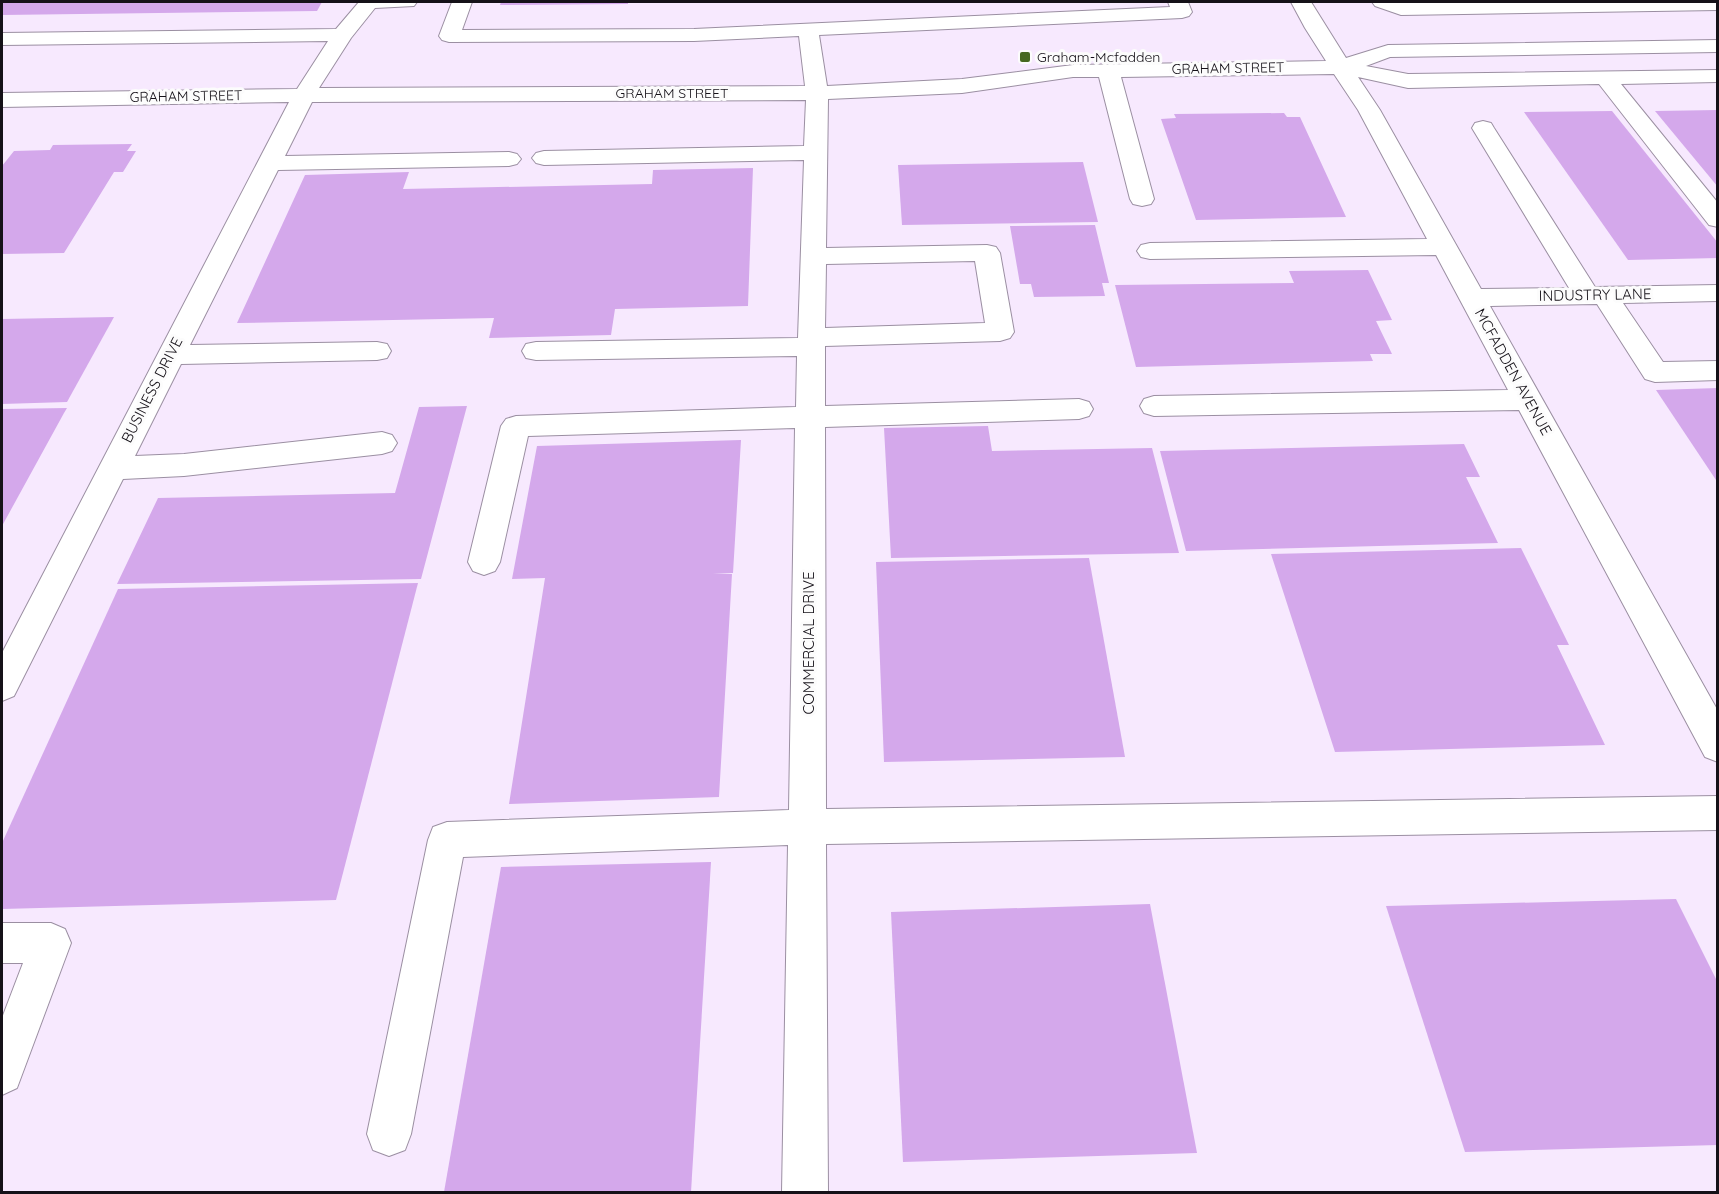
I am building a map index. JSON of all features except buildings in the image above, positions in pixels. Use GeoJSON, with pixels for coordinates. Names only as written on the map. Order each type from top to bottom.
{"type":"FeatureCollection","features":[{"type":"Feature","properties":{"kind":"street"},"geometry":{"type":"LineString","coordinates":[[369,2],[407,2]]}},
{"type":"Feature","properties":{"kind":"street","name":"BUSINESS DRIVE"},"geometry":{"type":"LineString","coordinates":[[2,686],[304,95],[342,36],[369,2]]}},
{"type":"Feature","properties":{"kind":"street"},"geometry":{"type":"LineString","coordinates":[[462,2],[449,36],[694,35],[1182,12],[1178,2]]}},
{"type":"Feature","properties":{"kind":"street","name":"MCFADDEN AVENUE"},"geometry":{"type":"LineString","coordinates":[[1301,2],[1369,110],[1718,746]]}},
{"type":"Feature","properties":{"kind":"street"},"geometry":{"type":"LineString","coordinates":[[1382,2],[1401,9],[1718,4]]}},
{"type":"Feature","properties":{"kind":"street"},"geometry":{"type":"LineString","coordinates":[[1690,3],[1718,31]]}},
{"type":"Feature","properties":{"kind":"street","name":"COMMERCIAL DRIVE"},"geometry":{"type":"LineString","coordinates":[[806,1192],[810,417],[817,93],[808,30]]}},
{"type":"Feature","properties":{"kind":"street"},"geometry":{"type":"LineString","coordinates":[[2,39],[342,36]]}},
{"type":"Feature","properties":{"kind":"street","name":"GRAHAM STREET"},"geometry":{"type":"LineString","coordinates":[[1341,67],[1388,51],[1718,46]]}},
{"type":"Feature","properties":{"kind":"street","name":"GRAHAM STREET"},"geometry":{"type":"LineString","coordinates":[[2,100],[304,95],[817,93],[962,86],[1073,71],[1108,70],[1341,67],[1408,81],[1718,76]]}},
{"type":"Feature","properties":{"kind":"street"},"geometry":{"type":"LineString","coordinates":[[1108,70],[1142,199]]}},
{"type":"Feature","properties":{"kind":"street"},"geometry":{"type":"LineString","coordinates":[[1605,78],[1718,220]]}},
{"type":"Feature","properties":{"kind":"street"},"geometry":{"type":"LineString","coordinates":[[1483,128],[1595,295],[1655,372],[1718,369]]}},
{"type":"Feature","properties":{"kind":"street"},"geometry":{"type":"LineString","coordinates":[[544,158],[815,153]]}},
{"type":"Feature","properties":{"kind":"street"},"geometry":{"type":"LineString","coordinates":[[268,163],[509,159]]}},
{"type":"Feature","properties":{"kind":"street"},"geometry":{"type":"LineString","coordinates":[[1150,251],[1444,247]]}},
{"type":"Feature","properties":{"kind":"street"},"geometry":{"type":"LineString","coordinates":[[536,351],[812,342],[1000,332],[987,253],[814,256]]}},
{"type":"Feature","properties":{"kind":"street","name":"INDUSTRY LANE"},"geometry":{"type":"LineString","coordinates":[[1472,298],[1718,293]]}},
{"type":"Feature","properties":{"kind":"street"},"geometry":{"type":"LineString","coordinates":[[170,355],[377,351]]}},
{"type":"Feature","properties":{"kind":"street"},"geometry":{"type":"LineString","coordinates":[[1154,406],[1528,400]]}},
{"type":"Feature","properties":{"kind":"street"},"geometry":{"type":"LineString","coordinates":[[484,562],[516,426],[1079,410]]}},
{"type":"Feature","properties":{"kind":"street"},"geometry":{"type":"LineString","coordinates":[[112,468],[184,465],[382,443]]}},
{"type":"Feature","properties":{"kind":"street"},"geometry":{"type":"LineString","coordinates":[[389,1134],[447,840],[808,827],[1718,813]]}},
{"type":"Feature","properties":{"kind":"street"},"geometry":{"type":"LineString","coordinates":[[2,944],[51,943],[2,1073]]}},
{"type":"Feature","properties":{"kind":"place","name":"Graham-Mcfadden"},"geometry":{"type":"Point","coordinates":[1025,57]}}]}
